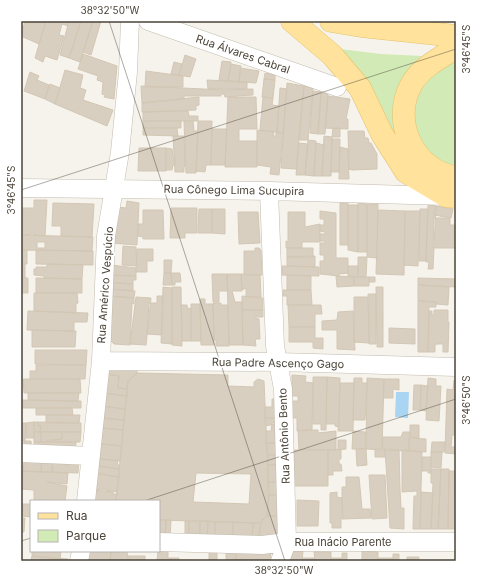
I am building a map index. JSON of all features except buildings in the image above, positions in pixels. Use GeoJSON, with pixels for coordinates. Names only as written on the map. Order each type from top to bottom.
{"type":"FeatureCollection","features":[{"type":"Feature","properties":{"kind":"main road"},"geometry":{"type":"LineString","coordinates":[[292,21],[332,55],[360,88],[382,134],[406,172],[451,197]]}},
{"type":"Feature","properties":{"kind":"main road"},"geometry":{"type":"LineString","coordinates":[[331,21],[361,26],[456,36]]}},
{"type":"Feature","properties":{"kind":"main road"},"geometry":{"type":"LineString","coordinates":[[456,48],[426,68],[411,84],[405,100],[403,124],[411,146],[426,163],[448,176],[456,177]]}},
{"type":"Feature","properties":{"kind":"street","name":"Rua Américo Vespúcio"},"geometry":{"type":"LineString","coordinates":[[86,500],[100,361],[106,236],[115,189],[128,72],[130,21]]}},
{"type":"Feature","properties":{"kind":"street","name":"Rua Álvares Cabral"},"geometry":{"type":"LineString","coordinates":[[148,21],[338,87]]}},
{"type":"Feature","properties":{"kind":"street","name":"Rua Cônego Lima Sucupira"},"geometry":{"type":"LineString","coordinates":[[21,188],[269,190],[451,197]]}},
{"type":"Feature","properties":{"kind":"street","name":"Rua Antônio Bento"},"geometry":{"type":"LineString","coordinates":[[269,190],[273,327],[284,389],[287,542],[280,561]]}},
{"type":"Feature","properties":{"kind":"street","name":"Rua Padre Ascenço Gago"},"geometry":{"type":"LineString","coordinates":[[100,361],[278,362],[456,367]]}},
{"type":"Feature","properties":{"kind":"street"},"geometry":{"type":"LineString","coordinates":[[21,453],[91,456]]}},
{"type":"Feature","properties":{"kind":"street","name":"Rua Inácio Parente"},"geometry":{"type":"LineString","coordinates":[[160,542],[262,545],[287,542],[456,542]]}},
{"type":"Feature","properties":{"kind":"green space"},"geometry":{"type":"Polygon","coordinates":[[[340,49],[381,54],[422,56],[405,74],[397,89],[393,105],[393,117],[397,142],[371,88],[340,49]]]}},
{"type":"Feature","properties":{"kind":"green space"},"geometry":{"type":"Polygon","coordinates":[[[449,62],[456,62],[456,168],[445,165],[430,155],[412,128],[416,90],[449,62]]]}},
{"type":"Feature","properties":{"kind":"water"},"geometry":{"type":"Polygon","coordinates":[[[396,392],[409,392],[408,418],[395,417],[396,392]]]}}]}
